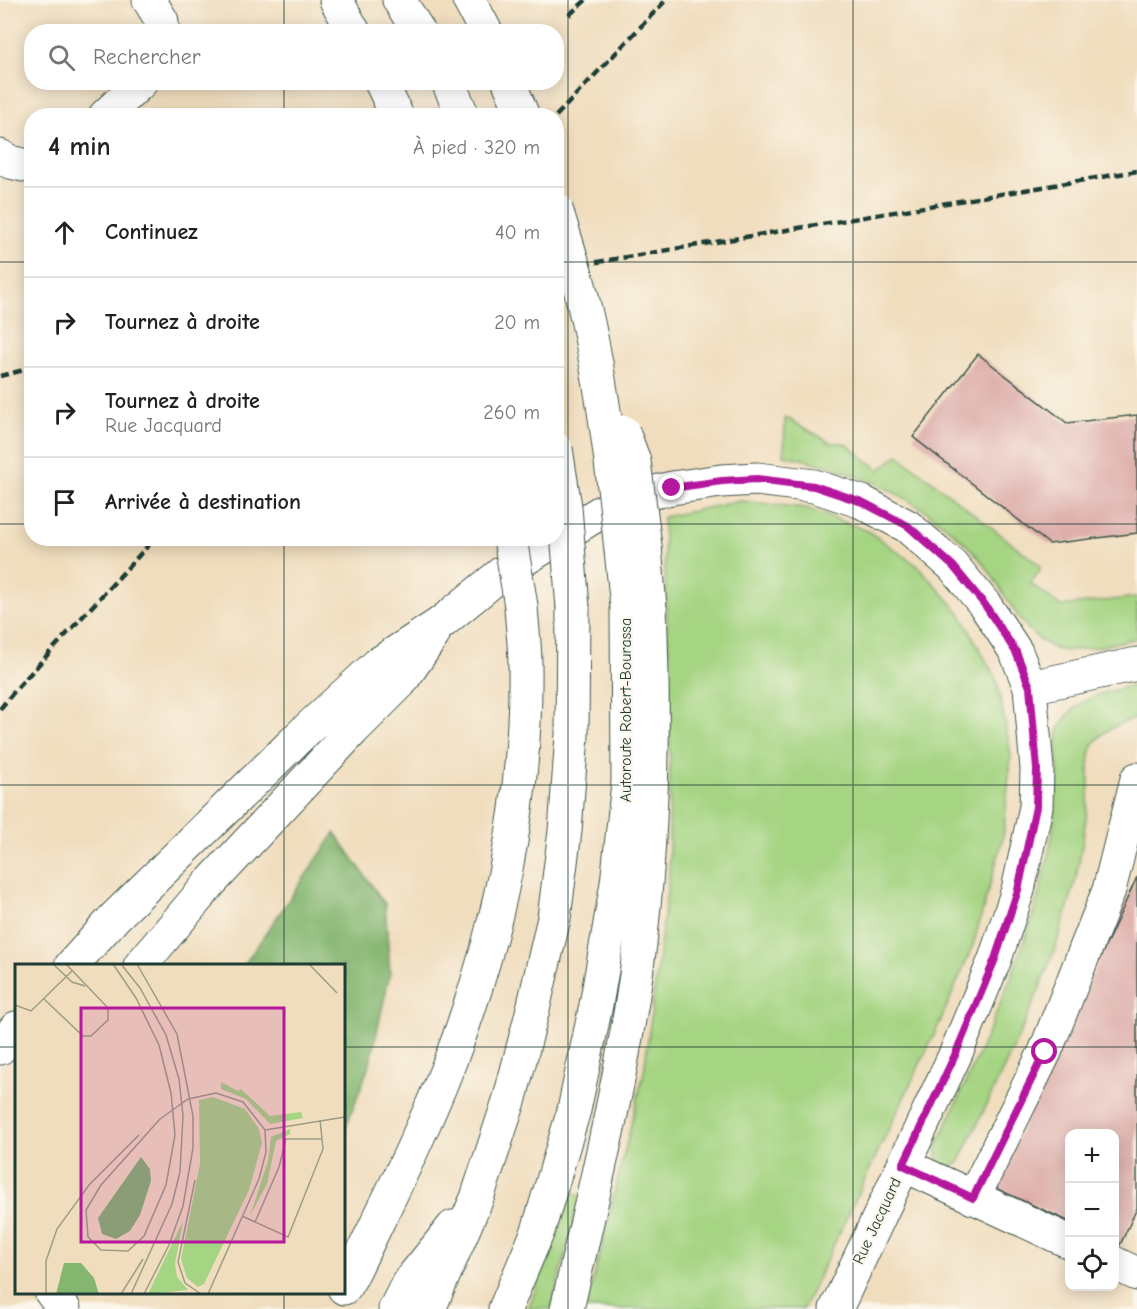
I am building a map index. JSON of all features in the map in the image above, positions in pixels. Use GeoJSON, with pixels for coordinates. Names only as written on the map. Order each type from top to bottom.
{"type":"FeatureCollection","features":[{"type":"Feature","properties":{"kind":"main road"},"geometry":{"type":"LineString","coordinates":[[149,0],[162,24]]}},
{"type":"Feature","properties":{"kind":"main road"},"geometry":{"type":"LineString","coordinates":[[336,0],[350,24]]}},
{"type":"Feature","properties":{"kind":"main road"},"geometry":{"type":"LineString","coordinates":[[399,0],[414,24]]}},
{"type":"Feature","properties":{"kind":"main road"},"geometry":{"type":"LineString","coordinates":[[113,108],[133,90]]}},
{"type":"Feature","properties":{"kind":"main road"},"geometry":{"type":"LineString","coordinates":[[385,90],[393,108]]}},
{"type":"Feature","properties":{"kind":"main road"},"geometry":{"type":"LineString","coordinates":[[452,90],[459,108]]}},
{"type":"Feature","properties":{"kind":"main road"},"geometry":{"type":"LineString","coordinates":[[512,90],[520,108]]}},
{"type":"Feature","properties":{"kind":"main road"},"geometry":{"type":"LineString","coordinates":[[0,156],[10,162],[24,165]]}},
{"type":"Feature","properties":{"kind":"main road","name":"Autoroute Robert-Bourassa"},"geometry":{"type":"LineString","coordinates":[[505,1309],[538,1231],[574,1110],[598,994],[617,883],[628,783],[639,607],[583,299],[564,236]]}},
{"type":"Feature","properties":{"kind":"main road","name":"Rue Jacquard"},"geometry":{"type":"LineString","coordinates":[[564,535],[601,512],[646,494],[672,488],[757,479],[814,486],[862,502],[908,526],[953,566],[985,605],[1016,652],[1030,687],[1037,769],[1036,807],[1018,890],[995,959],[961,1043],[836,1309]]}},
{"type":"Feature","properties":{"kind":"main road"},"geometry":{"type":"LineString","coordinates":[[429,1309],[477,1198],[510,1098],[554,918],[565,831],[572,735],[573,608],[564,501]]}},
{"type":"Feature","properties":{"kind":"main road"},"geometry":{"type":"LineString","coordinates":[[345,1286],[449,1066],[475,994],[495,919],[514,829],[521,766],[525,663],[521,606],[511,546]]}},
{"type":"Feature","properties":{"kind":"main road","name":"Rue Jacquard"},"geometry":{"type":"LineString","coordinates":[[441,623],[502,573],[546,546]]}},
{"type":"Feature","properties":{"kind":"main road"},"geometry":{"type":"LineString","coordinates":[[567,1309],[614,1102],[636,975],[646,888],[652,777],[653,692],[639,607]]}},
{"type":"Feature","properties":{"kind":"main road"},"geometry":{"type":"LineString","coordinates":[[73,964],[123,909],[301,735],[378,664],[441,623]]}},
{"type":"Feature","properties":{"kind":"main road"},"geometry":{"type":"LineString","coordinates":[[142,964],[210,882],[400,683],[441,623]]}},
{"type":"Feature","properties":{"kind":"main road"},"geometry":{"type":"LineString","coordinates":[[1030,687],[1137,664]]}},
{"type":"Feature","properties":{"kind":"main road"},"geometry":{"type":"LineString","coordinates":[[973,1198],[1045,1052],[1104,901],[1137,779]]}},
{"type":"Feature","properties":{"kind":"main road"},"geometry":{"type":"LineString","coordinates":[[0,1048],[15,1029]]}},
{"type":"Feature","properties":{"kind":"main road"},"geometry":{"type":"LineString","coordinates":[[903,1165],[1065,1240]]}},
{"type":"Feature","properties":{"kind":"main road"},"geometry":{"type":"LineString","coordinates":[[395,1309],[408,1283],[477,1198]]}},
{"type":"Feature","properties":{"kind":"main road"},"geometry":{"type":"LineString","coordinates":[[1119,1265],[1137,1274]]}},
{"type":"Feature","properties":{"kind":"main road"},"geometry":{"type":"LineString","coordinates":[[52,1294],[64,1309]]}},
{"type":"Feature","properties":{"kind":"main road"},"geometry":{"type":"LineString","coordinates":[[329,1309],[339,1294]]}},
{"type":"Feature","properties":{"kind":"green space"},"geometry":{"type":"Polygon","coordinates":[[[785,417],[831,443],[845,443],[879,470],[898,455],[1040,565],[1040,571],[1030,583],[1061,606],[1137,597],[1137,638],[1073,650],[1056,649],[1043,642],[1022,621],[978,557],[936,518],[889,490],[864,479],[838,469],[784,455],[785,417]]]}},
{"type":"Feature","properties":{"kind":"green space"},"geometry":{"type":"Polygon","coordinates":[[[740,501],[806,508],[868,531],[918,566],[960,613],[997,681],[1011,755],[1003,838],[973,945],[940,1022],[803,1309],[586,1309],[644,1072],[669,876],[670,702],[663,517],[740,501]]]}},
{"type":"Feature","properties":{"kind":"green space"},"geometry":{"type":"Polygon","coordinates":[[[1137,685],[1137,718],[1122,723],[1101,735],[1092,747],[1089,761],[1089,795],[1081,852],[1075,882],[1053,954],[1009,1058],[960,1161],[956,1165],[946,1166],[938,1161],[936,1148],[1004,995],[1032,917],[1043,877],[1055,812],[1059,728],[1069,714],[1086,700],[1105,692],[1137,685]]]}},
{"type":"Feature","properties":{"kind":"green space"},"geometry":{"type":"Polygon","coordinates":[[[335,833],[385,904],[390,973],[370,1063],[345,1129],[345,964],[245,964],[335,833]]]}},
{"type":"Feature","properties":{"kind":"green space"},"geometry":{"type":"Polygon","coordinates":[[[572,1193],[581,1196],[551,1309],[528,1309],[572,1193]]]}},
{"type":"Feature","properties":{"kind":"building"},"geometry":{"type":"Polygon","coordinates":[[[978,354],[1067,423],[1137,415],[1137,533],[1049,544],[913,437],[978,354]]]}},
{"type":"Feature","properties":{"kind":"building"},"geometry":{"type":"Polygon","coordinates":[[[1137,877],[1137,1208],[1120,1245],[1119,1129],[1065,1129],[1065,1220],[995,1188],[1137,877]]]}},
{"type":"Feature","properties":{"kind":"railway"},"geometry":{"type":"LineString","coordinates":[[569,15],[586,0]]}},
{"type":"Feature","properties":{"kind":"railway"},"geometry":{"type":"LineString","coordinates":[[564,108],[666,0]]}},
{"type":"Feature","properties":{"kind":"railway"},"geometry":{"type":"LineString","coordinates":[[564,268],[1137,171]]}},
{"type":"Feature","properties":{"kind":"railway"},"geometry":{"type":"LineString","coordinates":[[0,376],[24,370]]}},
{"type":"Feature","properties":{"kind":"railway"},"geometry":{"type":"LineString","coordinates":[[0,709],[148,546]]}},
{"type":"Feature","properties":{"kind":"route"},"geometry":{"type":"LineString","coordinates":[[672,488],[757,479],[814,486],[862,502],[908,526],[953,566],[985,605],[1016,652],[1030,687],[1037,769],[1036,807],[1018,890],[995,959],[956,1053],[903,1165],[973,1198],[1045,1052]]}}]}
